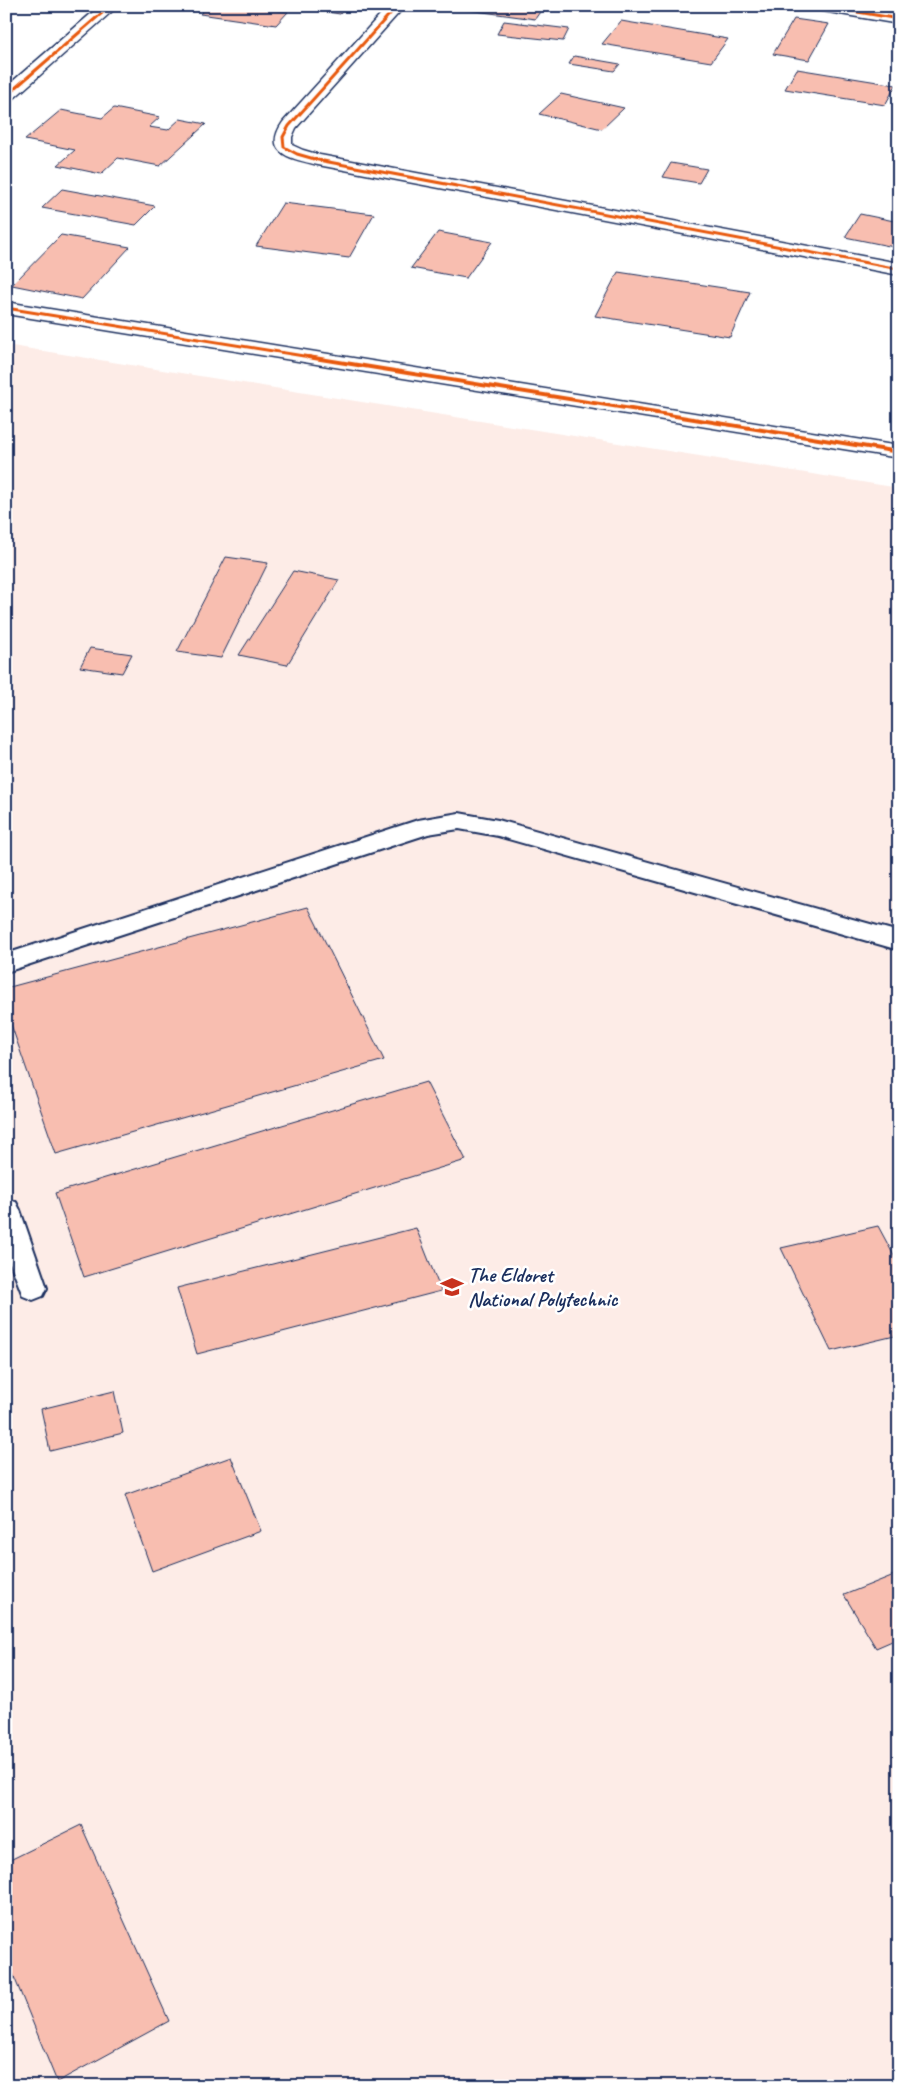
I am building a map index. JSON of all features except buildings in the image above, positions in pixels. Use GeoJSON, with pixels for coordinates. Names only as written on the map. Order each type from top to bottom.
{"type":"FeatureCollection","features":[{"type":"Feature","properties":{"kind":"street"},"geometry":{"type":"LineString","coordinates":[[6,96],[110,6]]}},
{"type":"Feature","properties":{"kind":"street"},"geometry":{"type":"LineString","coordinates":[[397,6],[289,126],[283,137],[284,147],[297,154],[318,160],[899,269]]}},
{"type":"Feature","properties":{"kind":"street"},"geometry":{"type":"LineString","coordinates":[[822,6],[899,18]]}},
{"type":"Feature","properties":{"kind":"street"},"geometry":{"type":"LineString","coordinates":[[6,308],[899,452]]}},
{"type":"Feature","properties":{"kind":"lane"},"geometry":{"type":"LineString","coordinates":[[6,963],[426,826],[459,821],[498,828],[899,941]]}},
{"type":"Feature","properties":{"kind":"lane"},"geometry":{"type":"LineString","coordinates":[[6,1210],[33,1288]]}},
{"type":"Feature","properties":{"kind":"shaded area","name":"The Eldoret National Polytechnic"},"geometry":{"type":"Polygon","coordinates":[[[6,345],[899,488],[899,2086],[6,2086],[6,345]]]}},
{"type":"Feature","properties":{"kind":"cycle path"},"geometry":{"type":"LineString","coordinates":[[6,96],[110,6]]}},
{"type":"Feature","properties":{"kind":"cycle path"},"geometry":{"type":"LineString","coordinates":[[397,6],[289,126],[283,137],[284,147],[297,154],[318,160],[899,269]]}},
{"type":"Feature","properties":{"kind":"cycle path"},"geometry":{"type":"LineString","coordinates":[[822,6],[899,19]]}},
{"type":"Feature","properties":{"kind":"cycle path"},"geometry":{"type":"LineString","coordinates":[[6,308],[899,452]]}},
{"type":"Feature","properties":{"kind":"place","name":"The Eldoret National Polytechnic"},"geometry":{"type":"Point","coordinates":[452,1287]}}]}
